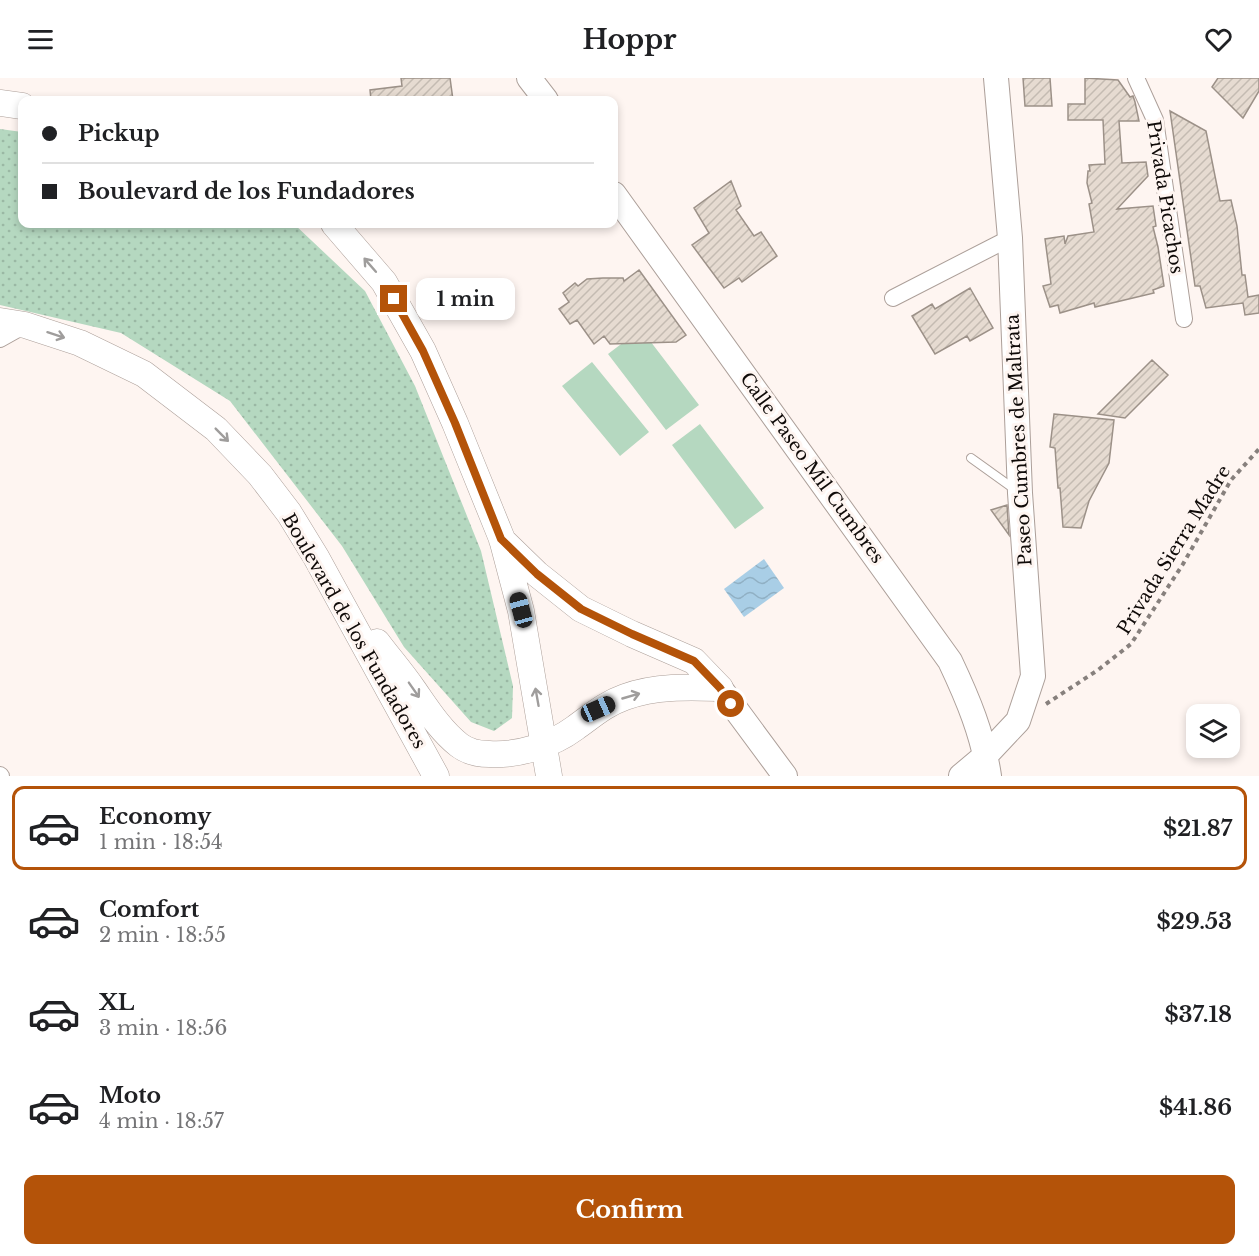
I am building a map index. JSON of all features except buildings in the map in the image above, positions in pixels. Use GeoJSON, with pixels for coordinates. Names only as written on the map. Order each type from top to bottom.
{"type":"FeatureCollection","features":[{"type":"Feature","properties":{"kind":"main road"},"geometry":{"type":"LineString","coordinates":[[530,78],[543,96]]}},
{"type":"Feature","properties":{"kind":"main road","name":"Paseo Cumbres de Maltrata"},"geometry":{"type":"LineString","coordinates":[[961,776],[987,766],[1018,721],[1032,676],[1020,493],[1010,238],[996,78]]}},
{"type":"Feature","properties":{"kind":"main road"},"geometry":{"type":"LineString","coordinates":[[0,103],[18,105]]}},
{"type":"Feature","properties":{"kind":"main road","name":"Calle Paseo Mil Cumbres"},"geometry":{"type":"LineString","coordinates":[[618,200],[951,661],[973,709],[987,766]]}},
{"type":"Feature","properties":{"kind":"main road"},"geometry":{"type":"LineString","coordinates":[[337,228],[384,282],[423,351],[455,423],[501,539],[521,610],[549,776]]}},
{"type":"Feature","properties":{"kind":"main road","name":"Boulevard de los Fundadores"},"geometry":{"type":"LineString","coordinates":[[12,323],[80,343],[144,374],[216,429],[260,475],[289,513],[348,614],[436,776]]}},
{"type":"Feature","properties":{"kind":"main road"},"geometry":{"type":"LineString","coordinates":[[501,539],[537,574],[581,609],[694,661],[720,688],[785,776]]}},
{"type":"Feature","properties":{"kind":"main road"},"geometry":{"type":"LineString","coordinates":[[348,614],[373,636],[438,725],[461,747],[477,753],[497,755],[544,745],[573,729],[598,709],[626,697],[657,689],[720,688]]}},
{"type":"Feature","properties":{"kind":"street","name":"Privada Picachos"},"geometry":{"type":"LineString","coordinates":[[1136,78],[1155,120],[1184,319]]}},
{"type":"Feature","properties":{"kind":"street"},"geometry":{"type":"LineString","coordinates":[[892,298],[1010,238]]}},
{"type":"Feature","properties":{"kind":"street"},"geometry":{"type":"LineString","coordinates":[[0,339],[12,323]]}},
{"type":"Feature","properties":{"kind":"lane"},"geometry":{"type":"LineString","coordinates":[[971,458],[1020,493]]}},
{"type":"Feature","properties":{"kind":"path","name":"Privada Sierra Madre"},"geometry":{"type":"LineString","coordinates":[[1018,721],[1071,688],[1131,645],[1183,564],[1232,480],[1259,448]]}},
{"type":"Feature","properties":{"kind":"green space"},"geometry":{"type":"Polygon","coordinates":[[[0,129],[18,131],[18,228],[298,228],[365,291],[415,386],[481,551],[513,686],[512,718],[494,731],[471,722],[404,647],[342,546],[230,401],[121,333],[0,305],[0,129]]]}},
{"type":"Feature","properties":{"kind":"green space"},"geometry":{"type":"Polygon","coordinates":[[[641,329],[699,405],[666,430],[608,354],[641,329]]]}},
{"type":"Feature","properties":{"kind":"green space"},"geometry":{"type":"Polygon","coordinates":[[[592,362],[649,432],[620,456],[562,386],[592,362]]]}},
{"type":"Feature","properties":{"kind":"green space"},"geometry":{"type":"Polygon","coordinates":[[[700,424],[764,508],[735,529],[672,445],[700,424]]]}},
{"type":"Feature","properties":{"kind":"water"},"geometry":{"type":"Polygon","coordinates":[[[764,559],[784,588],[744,617],[724,589],[764,559]]]}},
{"type":"Feature","properties":{"kind":"route"},"geometry":{"type":"LineString","coordinates":[[394,299],[423,351],[455,423],[501,539],[537,574],[581,609],[694,661],[720,688],[731,704]]}}]}
